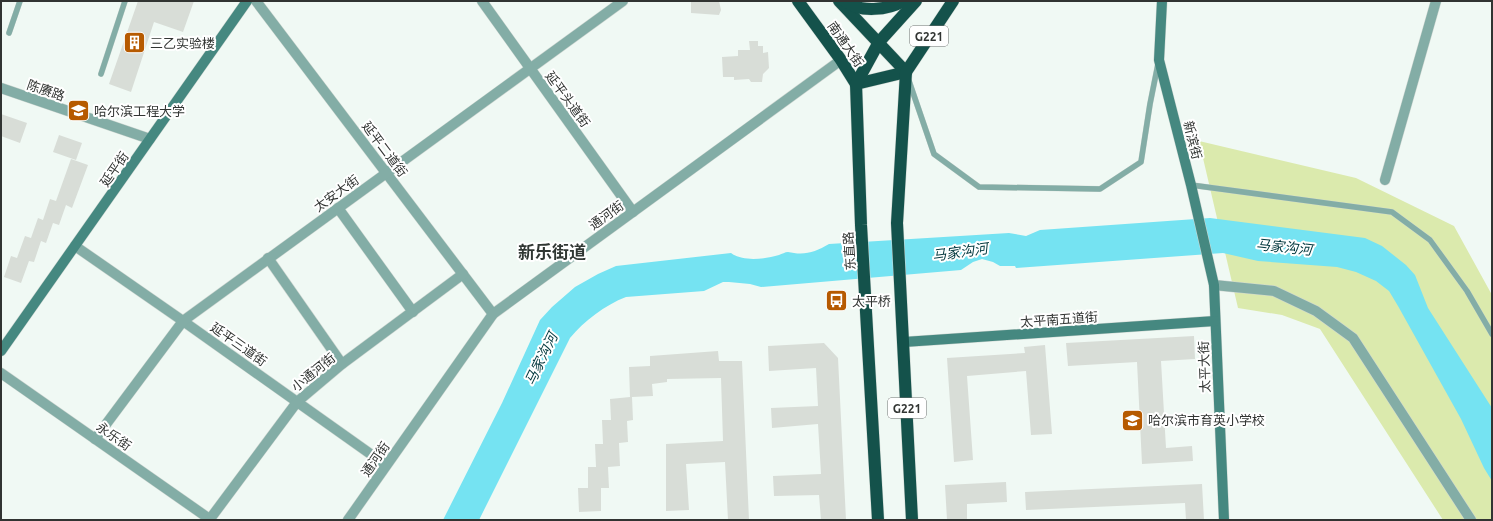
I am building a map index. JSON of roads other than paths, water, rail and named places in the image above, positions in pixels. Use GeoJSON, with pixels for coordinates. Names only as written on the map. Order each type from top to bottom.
{"type":"FeatureCollection","features":[{"type":"Feature","properties":{"kind":"highway","name":"南通大街"},"geometry":{"type":"LineString","coordinates":[[798,1],[841,60],[856,84]]}},
{"type":"Feature","properties":{"kind":"highway","name":"南通大街"},"geometry":{"type":"LineString","coordinates":[[839,1],[906,72]]}},
{"type":"Feature","properties":{"kind":"highway"},"geometry":{"type":"LineString","coordinates":[[845,1],[862,8],[880,8],[898,4],[903,1]]}},
{"type":"Feature","properties":{"kind":"highway"},"geometry":{"type":"LineString","coordinates":[[856,84],[879,42],[916,1]]}},
{"type":"Feature","properties":{"kind":"highway","name":"G221"},"geometry":{"type":"LineString","coordinates":[[912,520],[897,223],[906,72],[953,1]]}},
{"type":"Feature","properties":{"kind":"highway"},"geometry":{"type":"LineString","coordinates":[[856,84],[906,72]]}},
{"type":"Feature","properties":{"kind":"highway","name":"东直路"},"geometry":{"type":"LineString","coordinates":[[856,84],[861,225],[878,520]]}},
{"type":"Feature","properties":{"kind":"street","name":"延平街"},"geometry":{"type":"LineString","coordinates":[[1,351],[247,1]]}},
{"type":"Feature","properties":{"kind":"street","name":"延平二道街"},"geometry":{"type":"LineString","coordinates":[[256,1],[493,314]]}},
{"type":"Feature","properties":{"kind":"street","name":"延平头道街"},"geometry":{"type":"LineString","coordinates":[[482,1],[633,212]]}},
{"type":"Feature","properties":{"kind":"street","name":"太安大街"},"geometry":{"type":"LineString","coordinates":[[95,439],[183,321],[623,1]]}},
{"type":"Feature","properties":{"kind":"street","name":"新滨街"},"geometry":{"type":"LineString","coordinates":[[1162,1],[1159,60],[1191,185],[1214,285]]}},
{"type":"Feature","properties":{"kind":"street"},"geometry":{"type":"LineString","coordinates":[[1385,180],[1436,1]]}},
{"type":"Feature","properties":{"kind":"street","name":"通河街"},"geometry":{"type":"LineString","coordinates":[[348,520],[493,314],[841,60]]}},
{"type":"Feature","properties":{"kind":"street","name":"陈赓路"},"geometry":{"type":"LineString","coordinates":[[1,88],[150,139]]}},
{"type":"Feature","properties":{"kind":"street"},"geometry":{"type":"LineString","coordinates":[[338,208],[413,312]]}},
{"type":"Feature","properties":{"kind":"street","name":"延平三道街"},"geometry":{"type":"LineString","coordinates":[[75,246],[386,466]]}},
{"type":"Feature","properties":{"kind":"street"},"geometry":{"type":"LineString","coordinates":[[268,258],[342,364]]}},
{"type":"Feature","properties":{"kind":"street","name":"小通河街"},"geometry":{"type":"LineString","coordinates":[[211,520],[297,402],[342,364],[463,274]]}},
{"type":"Feature","properties":{"kind":"street"},"geometry":{"type":"LineString","coordinates":[[1214,285],[1274,291],[1316,311],[1353,338],[1471,520]]}},
{"type":"Feature","properties":{"kind":"street","name":"太平大街"},"geometry":{"type":"LineString","coordinates":[[1214,285],[1224,520]]}},
{"type":"Feature","properties":{"kind":"street","name":"太平南五道街"},"geometry":{"type":"LineString","coordinates":[[904,342],[1216,321]]}},
{"type":"Feature","properties":{"kind":"street","name":"永乐街"},"geometry":{"type":"LineString","coordinates":[[1,373],[211,520]]}},
{"type":"Feature","properties":{"kind":"lane"},"geometry":{"type":"LineString","coordinates":[[9,33],[20,1]]}},
{"type":"Feature","properties":{"kind":"lane"},"geometry":{"type":"LineString","coordinates":[[101,74],[125,1]]}},
{"type":"Feature","properties":{"kind":"lane"},"geometry":{"type":"LineString","coordinates":[[906,72],[934,154],[979,187],[1100,189],[1142,162],[1150,104],[1159,60]]}},
{"type":"Feature","properties":{"kind":"lane"},"geometry":{"type":"LineString","coordinates":[[1191,185],[1392,212],[1430,240],[1468,291],[1492,334]]}},
{"type":"Feature","properties":{"kind":"water","name":"马家沟河"},"geometry":{"type":"Polygon","coordinates":[[[1210,218],[1365,238],[1382,246],[1406,265],[1415,275],[1428,308],[1492,408],[1492,481],[1484,468],[1461,419],[1389,291],[1376,281],[1356,272],[1337,267],[1258,261],[1223,253],[1016,268],[1015,266],[1000,266],[982,259],[973,262],[961,270],[761,287],[750,284],[723,282],[704,291],[626,297],[618,300],[595,314],[570,338],[479,520],[443,520],[502,403],[540,320],[552,307],[575,287],[616,266],[731,253],[742,258],[754,259],[779,255],[787,252],[808,253],[829,244],[1009,233],[1026,236],[1040,230],[1210,218]]]}},
{"type":"Feature","properties":{"kind":"place","name":"三乙实验楼"},"geometry":{"type":"Point","coordinates":[135,43]}},
{"type":"Feature","properties":{"kind":"place","name":"哈尔滨工程大学"},"geometry":{"type":"Point","coordinates":[79,111]}},
{"type":"Feature","properties":{"kind":"place","name":"太平桥"},"geometry":{"type":"Point","coordinates":[837,301]}},
{"type":"Feature","properties":{"kind":"place","name":"哈尔滨市育英小学校"},"geometry":{"type":"Point","coordinates":[1132,420]}},
{"type":"Feature","properties":{"kind":"district","name":"新乐街道"},"geometry":{"type":"Point","coordinates":[552,251]}}]}
